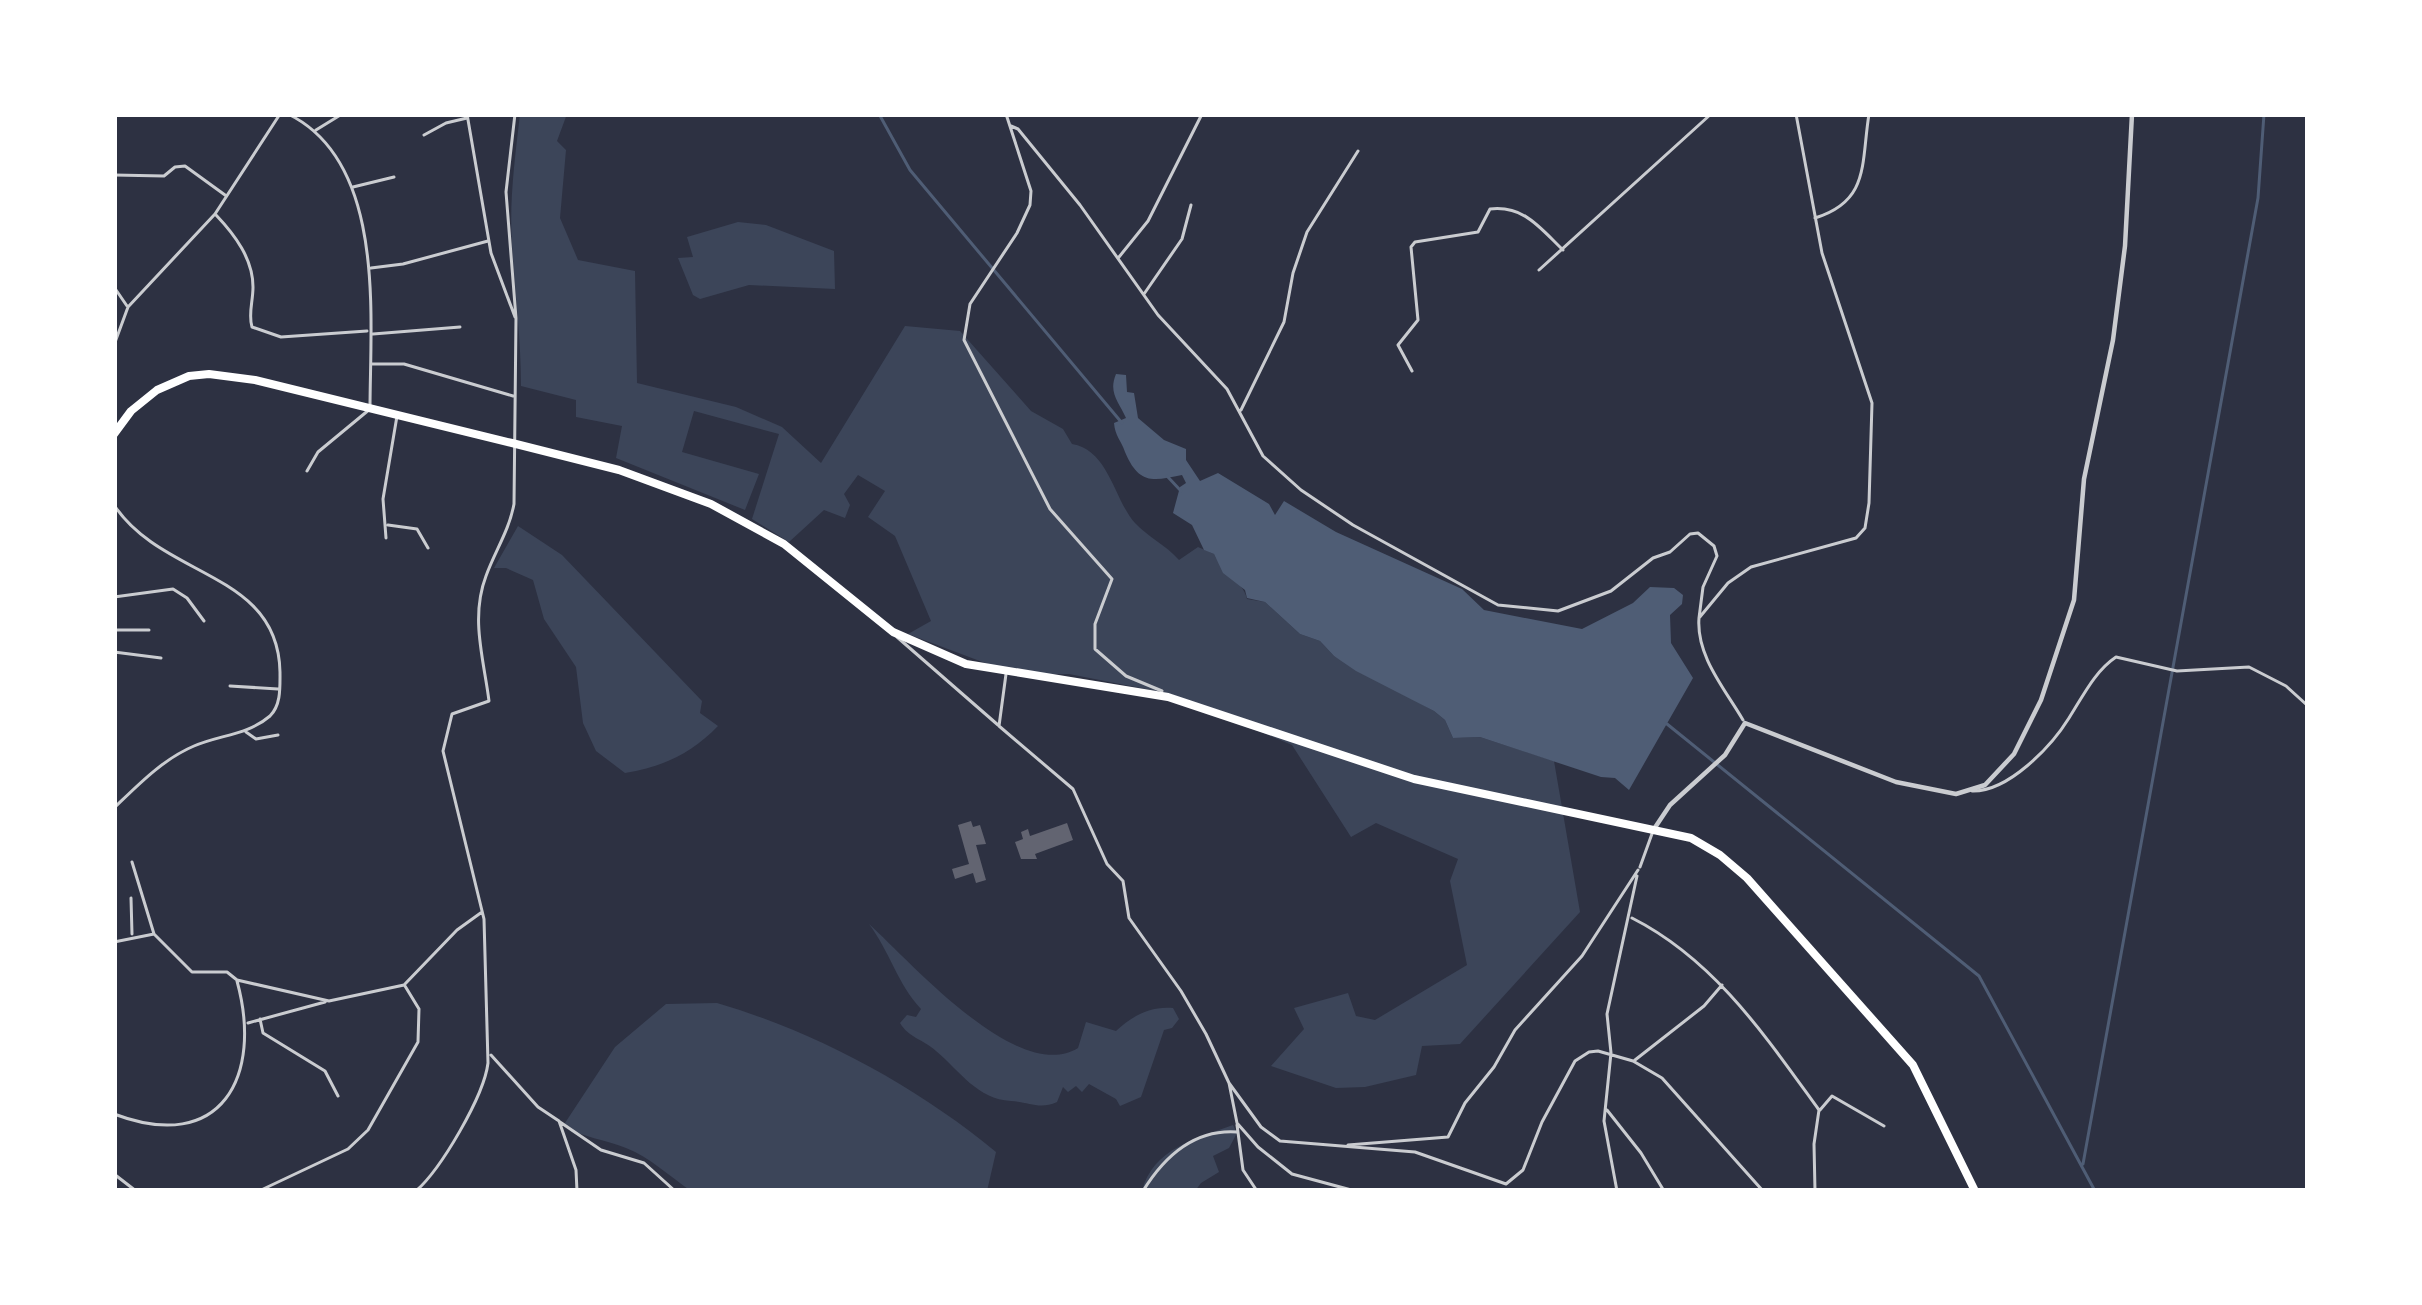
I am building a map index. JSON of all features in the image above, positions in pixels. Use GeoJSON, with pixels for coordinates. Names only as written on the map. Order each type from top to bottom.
{"type":"FeatureCollection","features":[{"type":"Feature","properties":{"kind":"highway"},"geometry":{"type":"LineString","coordinates":[[114,434],[131,411],[157,390],[199,374],[238,377],[512,442],[672,488],[747,521],[808,562],[893,632],[966,664],[1168,697],[1414,779],[1690,838],[1735,867],[1886,1033],[1921,1077],[1975,1191]]}},
{"type":"Feature","properties":{"kind":"street"},"geometry":{"type":"LineString","coordinates":[[114,345],[128,307],[214,214],[280,114]]}},
{"type":"Feature","properties":{"kind":"street"},"geometry":{"type":"LineString","coordinates":[[288,114],[324,141],[351,188],[369,268],[370,410],[318,452],[307,471]]}},
{"type":"Feature","properties":{"kind":"street"},"geometry":{"type":"LineString","coordinates":[[314,131],[342,114]]}},
{"type":"Feature","properties":{"kind":"street"},"geometry":{"type":"LineString","coordinates":[[416,1191],[434,1175],[451,1146],[486,1076],[489,1054],[482,911],[443,744],[452,714],[489,701],[480,654],[481,603],[485,578],[511,523],[516,318],[506,192],[515,114]]}},
{"type":"Feature","properties":{"kind":"street"},"geometry":{"type":"LineString","coordinates":[[1009,114],[1031,197],[1026,215],[970,304],[964,340],[1050,509],[1112,579],[1095,624],[1095,649],[1117,670],[1168,697]]}},
{"type":"Feature","properties":{"kind":"street"},"geometry":{"type":"LineString","coordinates":[[1118,258],[1148,221],[1202,114]]}},
{"type":"Feature","properties":{"kind":"street"},"geometry":{"type":"LineString","coordinates":[[1539,270],[1711,114]]}},
{"type":"Feature","properties":{"kind":"street"},"geometry":{"type":"LineString","coordinates":[[1699,618],[1750,567],[1849,542],[1865,528],[1871,484],[1871,396],[1826,267],[1796,114]]}},
{"type":"Feature","properties":{"kind":"street"},"geometry":{"type":"LineString","coordinates":[[1815,218],[1839,211],[1855,190],[1869,114]]}},
{"type":"Feature","properties":{"kind":"street"},"geometry":{"type":"LineString","coordinates":[[1972,791],[2004,767],[2024,738],[2042,700],[2074,600],[2084,479],[2116,316],[2132,114]]}},
{"type":"Feature","properties":{"kind":"street"},"geometry":{"type":"LineString","coordinates":[[424,135],[467,116],[496,274],[516,318]]}},
{"type":"Feature","properties":{"kind":"street"},"geometry":{"type":"LineString","coordinates":[[1010,125],[1018,128],[1181,343],[1227,389],[1263,456],[1301,490],[1353,525],[1508,608],[1558,611],[1595,599],[1652,558],[1699,533],[1718,556],[1703,587],[1700,642],[1745,723],[1897,782],[1955,794],[1984,790],[2008,779],[2036,756],[2116,657],[2177,671],[2249,668],[2286,686],[2308,706]]}},
{"type":"Feature","properties":{"kind":"street"},"geometry":{"type":"LineString","coordinates":[[1240,412],[1284,322],[1307,232],[1358,151]]}},
{"type":"Feature","properties":{"kind":"street"},"geometry":{"type":"LineString","coordinates":[[114,175],[165,176],[185,166],[226,196]]}},
{"type":"Feature","properties":{"kind":"street"},"geometry":{"type":"LineString","coordinates":[[351,188],[394,177]]}},
{"type":"Feature","properties":{"kind":"street"},"geometry":{"type":"LineString","coordinates":[[1143,296],[1182,238],[1191,205]]}},
{"type":"Feature","properties":{"kind":"street"},"geometry":{"type":"LineString","coordinates":[[1412,371],[1398,345],[1419,317],[1414,242],[1478,232],[1490,209],[1510,208],[1521,212],[1563,250]]}},
{"type":"Feature","properties":{"kind":"street"},"geometry":{"type":"LineString","coordinates":[[214,214],[249,262],[252,327],[283,338],[460,327]]}},
{"type":"Feature","properties":{"kind":"street"},"geometry":{"type":"LineString","coordinates":[[369,268],[403,264],[488,241]]}},
{"type":"Feature","properties":{"kind":"street"},"geometry":{"type":"LineString","coordinates":[[114,287],[128,307]]}},
{"type":"Feature","properties":{"kind":"street"},"geometry":{"type":"LineString","coordinates":[[370,364],[404,364],[513,396]]}},
{"type":"Feature","properties":{"kind":"street"},"geometry":{"type":"LineString","coordinates":[[386,538],[383,499],[398,415]]}},
{"type":"Feature","properties":{"kind":"street"},"geometry":{"type":"LineString","coordinates":[[114,505],[134,530],[156,546],[260,610],[275,639],[279,688],[276,709],[245,731],[176,755],[114,808]]}},
{"type":"Feature","properties":{"kind":"street"},"geometry":{"type":"LineString","coordinates":[[386,525],[417,529],[428,548]]}},
{"type":"Feature","properties":{"kind":"street"},"geometry":{"type":"LineString","coordinates":[[114,598],[173,589],[187,598],[204,621]]}},
{"type":"Feature","properties":{"kind":"street"},"geometry":{"type":"LineString","coordinates":[[114,630],[149,630]]}},
{"type":"Feature","properties":{"kind":"street"},"geometry":{"type":"LineString","coordinates":[[893,632],[908,651],[1073,789],[1107,864],[1123,881],[1129,918],[1194,1011],[1229,1083],[1261,1127],[1280,1141],[1415,1151],[1499,1183],[1513,1182],[1576,1061],[1589,1052],[1611,1053],[1634,1061],[1676,1090],[1763,1191]]}},
{"type":"Feature","properties":{"kind":"street"},"geometry":{"type":"LineString","coordinates":[[114,652],[161,658]]}},
{"type":"Feature","properties":{"kind":"street"},"geometry":{"type":"LineString","coordinates":[[999,726],[1006,673]]}},
{"type":"Feature","properties":{"kind":"street"},"geometry":{"type":"LineString","coordinates":[[230,686],[279,688]]}},
{"type":"Feature","properties":{"kind":"street"},"geometry":{"type":"LineString","coordinates":[[1617,1191],[1604,1131],[1611,1053],[1606,1035],[1638,870],[1654,829],[1670,805],[1725,755],[1745,723]]}},
{"type":"Feature","properties":{"kind":"street"},"geometry":{"type":"LineString","coordinates":[[245,731],[256,739],[278,734]]}},
{"type":"Feature","properties":{"kind":"street"},"geometry":{"type":"LineString","coordinates":[[132,862],[154,934],[189,970],[227,972],[237,980],[329,1000]]}},
{"type":"Feature","properties":{"kind":"street"},"geometry":{"type":"LineString","coordinates":[[1340,1147],[1450,1135],[1465,1102],[1494,1067],[1515,1030],[1582,956],[1638,870]]}},
{"type":"Feature","properties":{"kind":"street"},"geometry":{"type":"LineString","coordinates":[[131,898],[132,936]]}},
{"type":"Feature","properties":{"kind":"street"},"geometry":{"type":"LineString","coordinates":[[246,1023],[404,985],[482,911]]}},
{"type":"Feature","properties":{"kind":"street"},"geometry":{"type":"LineString","coordinates":[[1629,916],[1667,937],[1722,985],[1819,1110]]}},
{"type":"Feature","properties":{"kind":"street"},"geometry":{"type":"LineString","coordinates":[[114,942],[154,934]]}},
{"type":"Feature","properties":{"kind":"street"},"geometry":{"type":"LineString","coordinates":[[114,1114],[144,1123],[177,1123],[210,1113],[233,1090],[243,1071],[246,1023],[237,980]]}},
{"type":"Feature","properties":{"kind":"street"},"geometry":{"type":"LineString","coordinates":[[259,1191],[348,1149],[368,1130],[418,1042],[416,1000],[404,985]]}},
{"type":"Feature","properties":{"kind":"street"},"geometry":{"type":"LineString","coordinates":[[1634,1061],[1704,1006],[1722,985]]}},
{"type":"Feature","properties":{"kind":"street"},"geometry":{"type":"LineString","coordinates":[[260,1019],[263,1033],[325,1071],[338,1096]]}},
{"type":"Feature","properties":{"kind":"street"},"geometry":{"type":"LineString","coordinates":[[489,1054],[538,1107],[601,1150],[644,1163],[675,1191]]}},
{"type":"Feature","properties":{"kind":"street"},"geometry":{"type":"LineString","coordinates":[[1229,1083],[1243,1170],[1257,1191]]}},
{"type":"Feature","properties":{"kind":"street"},"geometry":{"type":"LineString","coordinates":[[1815,1191],[1819,1110],[1832,1096],[1884,1126]]}},
{"type":"Feature","properties":{"kind":"street"},"geometry":{"type":"LineString","coordinates":[[1604,1107],[1664,1191]]}},
{"type":"Feature","properties":{"kind":"street"},"geometry":{"type":"LineString","coordinates":[[559,1121],[576,1171],[577,1191]]}},
{"type":"Feature","properties":{"kind":"street"},"geometry":{"type":"LineString","coordinates":[[1237,1123],[1292,1174],[1355,1191]]}},
{"type":"Feature","properties":{"kind":"street"},"geometry":{"type":"LineString","coordinates":[[1143,1191],[1182,1146],[1219,1132],[1237,1132]]}},
{"type":"Feature","properties":{"kind":"street"},"geometry":{"type":"LineString","coordinates":[[114,1174],[136,1191]]}},
{"type":"Feature","properties":{"kind":"shaded area"},"geometry":{"type":"Polygon","coordinates":[[[520,114],[567,114],[557,141],[566,150],[560,218],[578,260],[635,271],[637,383],[736,407],[782,427],[821,463],[905,326],[960,331],[1031,411],[1063,429],[1072,444],[1094,456],[1135,523],[1179,560],[1198,547],[1214,554],[1247,599],[1265,602],[1300,634],[1320,641],[1334,656],[1434,711],[1445,720],[1453,738],[1480,737],[1554,761],[1580,912],[1460,1044],[1422,1046],[1416,1075],[1365,1087],[1336,1088],[1271,1066],[1304,1029],[1294,1008],[1348,993],[1356,1016],[1375,1020],[1467,965],[1450,881],[1458,859],[1376,823],[1351,837],[1292,745],[1171,694],[1069,674],[1017,675],[908,634],[931,621],[895,536],[868,517],[885,491],[858,475],[844,494],[850,505],[845,518],[824,510],[789,542],[752,519],[779,434],[694,411],[682,452],[759,474],[745,510],[616,458],[622,426],[576,417],[576,400],[521,386],[511,229],[520,114]]]}},
{"type":"Feature","properties":{"kind":"shaded area"},"geometry":{"type":"Polygon","coordinates":[[[738,222],[766,225],[834,251],[835,289],[749,285],[700,299],[693,295],[678,258],[693,257],[687,237],[738,222]]]}},
{"type":"Feature","properties":{"kind":"shaded area"},"geometry":{"type":"Polygon","coordinates":[[[1116,374],[1126,375],[1127,392],[1134,393],[1138,418],[1164,440],[1186,449],[1186,460],[1200,481],[1218,473],[1269,504],[1275,515],[1284,501],[1336,532],[1462,589],[1484,610],[1582,629],[1633,603],[1650,587],[1674,588],[1683,595],[1682,604],[1670,615],[1671,643],[1693,678],[1629,790],[1615,778],[1480,737],[1453,738],[1445,720],[1434,711],[1356,671],[1320,641],[1300,634],[1265,602],[1247,598],[1245,590],[1223,573],[1214,554],[1204,550],[1192,525],[1173,513],[1180,487],[1186,483],[1182,475],[1148,478],[1130,463],[1114,423],[1126,418],[1114,392],[1116,374]]]}},
{"type":"Feature","properties":{"kind":"shaded area"},"geometry":{"type":"Polygon","coordinates":[[[518,526],[562,555],[702,701],[700,713],[718,726],[708,736],[676,757],[625,773],[596,751],[583,723],[576,667],[544,619],[533,580],[494,568],[518,526]]]}},
{"type":"Feature","properties":{"kind":"shaded area"},"geometry":{"type":"Polygon","coordinates":[[[869,924],[967,1014],[1026,1050],[1054,1055],[1078,1048],[1086,1022],[1116,1031],[1142,1013],[1165,1008],[1173,1008],[1179,1019],[1164,1030],[1141,1097],[1120,1106],[1089,1084],[1082,1092],[1076,1086],[1068,1092],[1063,1087],[1057,1102],[1045,1105],[999,1099],[979,1090],[900,1023],[907,1015],[916,1017],[921,1009],[869,924]]]}},
{"type":"Feature","properties":{"kind":"shaded area"},"geometry":{"type":"Polygon","coordinates":[[[717,1003],[828,1045],[933,1105],[996,1152],[987,1191],[691,1191],[635,1152],[563,1126],[615,1047],[666,1004],[717,1003]]]}},
{"type":"Feature","properties":{"kind":"shaded area"},"geometry":{"type":"Polygon","coordinates":[[[1233,1125],[1237,1133],[1229,1148],[1213,1156],[1219,1172],[1195,1191],[1142,1191],[1166,1155],[1233,1125]]]}},
{"type":"Feature","properties":{"kind":"building"},"geometry":{"type":"Polygon","coordinates":[[[971,821],[973,827],[980,825],[986,844],[976,845],[986,880],[976,883],[973,873],[955,879],[952,869],[969,864],[958,825],[971,821]]]}},
{"type":"Feature","properties":{"kind":"building"},"geometry":{"type":"Polygon","coordinates":[[[1067,823],[1073,840],[1035,854],[1037,859],[1021,859],[1015,842],[1023,839],[1021,832],[1028,829],[1030,836],[1067,823]]]}},
{"type":"Feature","properties":{"kind":"waterway"},"geometry":{"type":"LineString","coordinates":[[879,114],[910,170],[1122,423]]}},
{"type":"Feature","properties":{"kind":"waterway"},"geometry":{"type":"LineString","coordinates":[[2083,1164],[2258,198],[2264,114]]}},
{"type":"Feature","properties":{"kind":"waterway"},"geometry":{"type":"LineString","coordinates":[[1167,476],[1181,491]]}},
{"type":"Feature","properties":{"kind":"waterway"},"geometry":{"type":"LineString","coordinates":[[1667,724],[1979,976],[2095,1191]]}}]}
